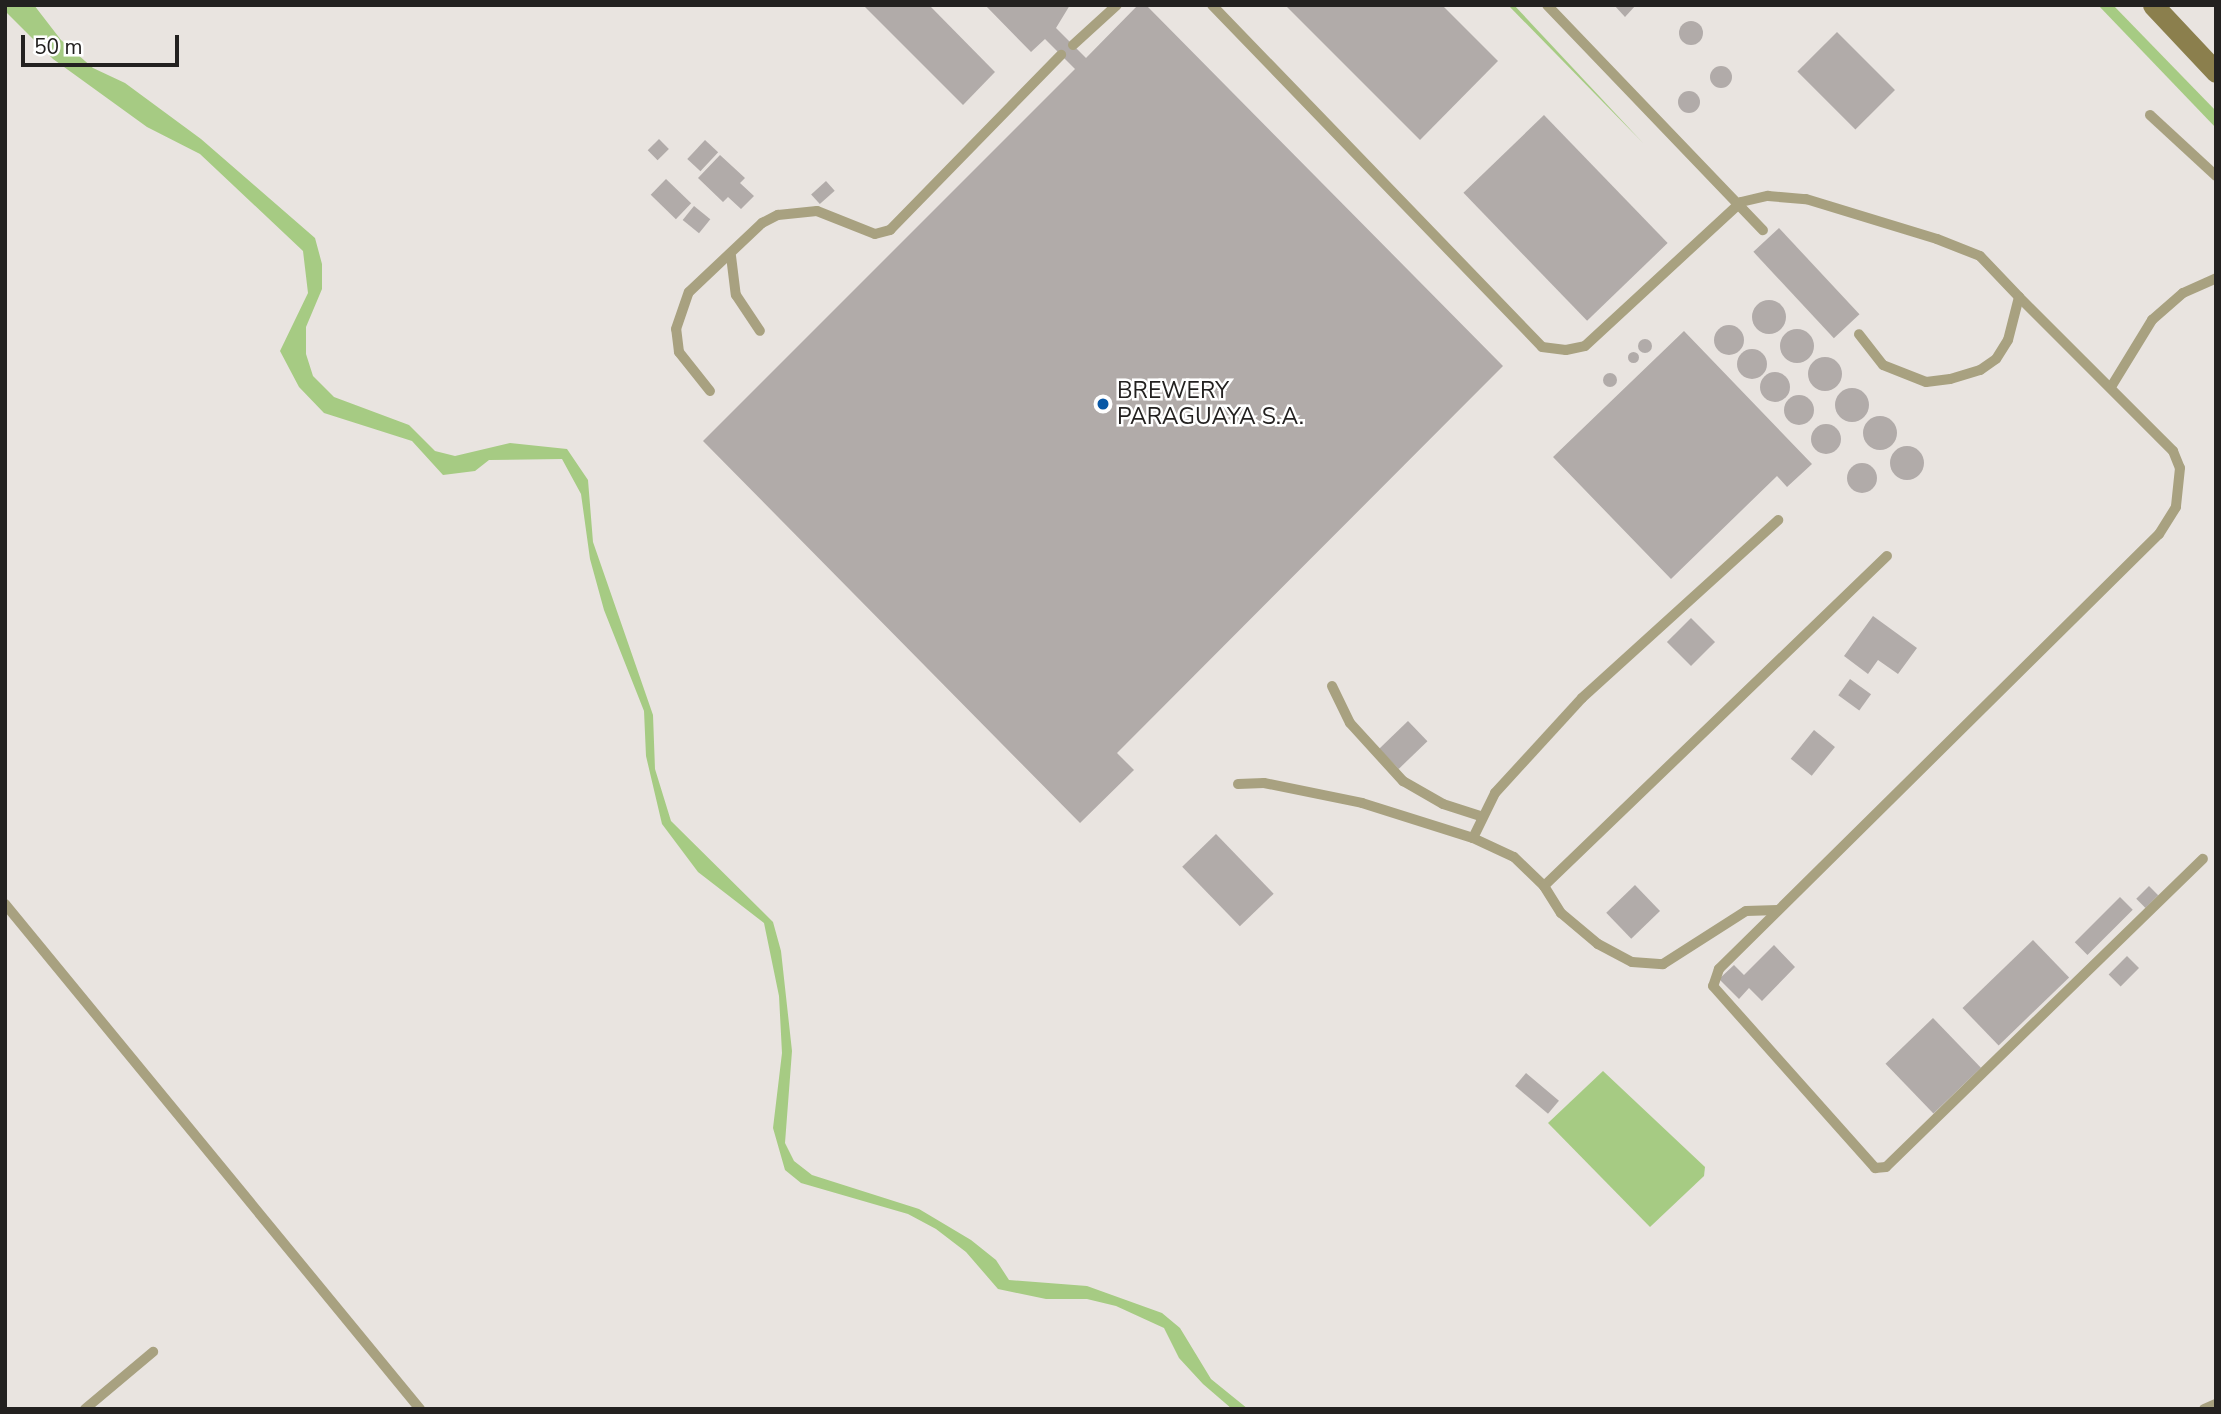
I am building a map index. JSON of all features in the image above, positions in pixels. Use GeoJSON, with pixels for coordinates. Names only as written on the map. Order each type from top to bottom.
{"type":"FeatureCollection","features":[{"type":"Feature","properties":{"kind":"main road"},"geometry":{"type":"LineString","coordinates":[[2153,5],[2216,72]]}},
{"type":"Feature","properties":{"kind":"lane"},"geometry":{"type":"LineString","coordinates":[[1073,45],[1117,5]]}},
{"type":"Feature","properties":{"kind":"lane"},"geometry":{"type":"LineString","coordinates":[[1212,5],[1542,347],[1566,350],[1585,346],[1741,202],[1768,196],[1806,199],[1937,239],[1980,256],[2173,451],[2180,468],[2176,507],[2159,534],[1719,969],[1713,986],[1875,1168],[1894,1162],[2203,859]]}},
{"type":"Feature","properties":{"kind":"lane"},"geometry":{"type":"LineString","coordinates":[[1547,5],[1741,202],[1763,230]]}},
{"type":"Feature","properties":{"kind":"lane"},"geometry":{"type":"LineString","coordinates":[[710,391],[679,352],[676,329],[689,292],[731,256],[762,223],[793,211],[817,211],[875,234],[890,230],[1061,55]]}},
{"type":"Feature","properties":{"kind":"lane"},"geometry":{"type":"LineString","coordinates":[[2150,115],[2216,176]]}},
{"type":"Feature","properties":{"kind":"lane"},"geometry":{"type":"LineString","coordinates":[[731,256],[736,295],[760,331]]}},
{"type":"Feature","properties":{"kind":"lane"},"geometry":{"type":"LineString","coordinates":[[2111,387],[2152,320],[2183,293],[2216,278]]}},
{"type":"Feature","properties":{"kind":"lane"},"geometry":{"type":"LineString","coordinates":[[1860,334],[1882,365],[1926,382],[1950,379],[1980,370],[1996,359],[2008,340],[2019,297]]}},
{"type":"Feature","properties":{"kind":"lane"},"geometry":{"type":"LineString","coordinates":[[1474,838],[1481,816],[1495,793],[1582,698],[1778,520]]}},
{"type":"Feature","properties":{"kind":"lane"},"geometry":{"type":"LineString","coordinates":[[1544,886],[1887,556]]}},
{"type":"Feature","properties":{"kind":"lane"},"geometry":{"type":"LineString","coordinates":[[1332,685],[1350,723],[1403,781],[1443,804],[1481,816]]}},
{"type":"Feature","properties":{"kind":"lane"},"geometry":{"type":"LineString","coordinates":[[1238,784],[1264,783],[1362,803],[1474,838],[1514,857],[1544,886],[1561,913],[1598,944],[1647,965],[1663,964],[1746,911],[1777,910]]}},
{"type":"Feature","properties":{"kind":"lane"},"geometry":{"type":"LineString","coordinates":[[5,904],[420,1409]]}},
{"type":"Feature","properties":{"kind":"lane"},"geometry":{"type":"LineString","coordinates":[[85,1409],[153,1352]]}},
{"type":"Feature","properties":{"kind":"lane"},"geometry":{"type":"LineString","coordinates":[[2204,1409],[2216,1404]]}},
{"type":"Feature","properties":{"kind":"shaded area"},"geometry":{"type":"Polygon","coordinates":[[[5,5],[34,5],[61,40],[93,68],[125,83],[201,139],[315,238],[322,264],[322,289],[306,327],[306,354],[313,376],[334,397],[409,425],[435,451],[455,456],[510,443],[567,449],[588,480],[593,542],[653,715],[655,769],[671,821],[773,922],[781,951],[792,1051],[785,1143],[794,1161],[812,1175],[919,1209],[971,1240],[996,1260],[1009,1280],[1087,1286],[1162,1313],[1180,1328],[1211,1379],[1248,1409],[1232,1409],[1203,1384],[1179,1358],[1164,1328],[1116,1306],[1087,1299],[1046,1299],[998,1289],[966,1252],[936,1229],[908,1214],[801,1183],[785,1170],[773,1128],[782,1053],[779,996],[764,923],[698,872],[662,824],[646,756],[644,711],[604,610],[590,559],[581,494],[562,459],[489,460],[475,471],[443,475],[412,441],[324,413],[299,387],[280,351],[308,293],[303,251],[200,154],[147,127],[53,59],[5,11],[5,5]]]}},
{"type":"Feature","properties":{"kind":"shaded area"},"geometry":{"type":"Polygon","coordinates":[[[1508,5],[1514,5],[1643,143],[1508,5]]]}},
{"type":"Feature","properties":{"kind":"shaded area"},"geometry":{"type":"Polygon","coordinates":[[[2098,5],[2113,5],[2216,111],[2216,128],[2098,5]]]}},
{"type":"Feature","properties":{"kind":"shaded area"},"geometry":{"type":"Polygon","coordinates":[[[1603,1071],[1705,1167],[1704,1176],[1650,1227],[1548,1123],[1603,1071]]]}},
{"type":"Feature","properties":{"kind":"building"},"geometry":{"type":"Polygon","coordinates":[[[863,5],[929,5],[995,72],[963,105],[863,5]]]}},
{"type":"Feature","properties":{"kind":"building","name":"BREWERY PARAGUAYA S.A."},"geometry":{"type":"Polygon","coordinates":[[[985,5],[1070,5],[1056,28],[1086,58],[1138,5],[1146,5],[1503,366],[1117,753],[1134,770],[1080,823],[703,441],[1075,69],[1045,39],[1031,52],[985,5]]]}},
{"type":"Feature","properties":{"kind":"building"},"geometry":{"type":"Polygon","coordinates":[[[1285,5],[1442,5],[1498,61],[1420,140],[1285,5]]]}},
{"type":"Feature","properties":{"kind":"building"},"geometry":{"type":"Polygon","coordinates":[[[1614,5],[1636,5],[1625,17],[1614,5]]]}},
{"type":"Feature","properties":{"kind":"building"},"geometry":{"type":"Polygon","coordinates":[[[1691,21],[1702,28],[1703,33],[1696,44],[1691,45],[1680,38],[1679,33],[1686,22],[1691,21]]]}},
{"type":"Feature","properties":{"kind":"building"},"geometry":{"type":"Polygon","coordinates":[[[1837,32],[1895,90],[1855,130],[1797,72],[1837,32]]]}},
{"type":"Feature","properties":{"kind":"building"},"geometry":{"type":"Polygon","coordinates":[[[1721,66],[1729,69],[1732,77],[1729,85],[1721,88],[1713,85],[1710,77],[1713,69],[1721,66]]]}},
{"type":"Feature","properties":{"kind":"building"},"geometry":{"type":"Polygon","coordinates":[[[1689,91],[1697,94],[1700,102],[1697,110],[1689,113],[1681,110],[1678,102],[1681,94],[1689,91]]]}},
{"type":"Feature","properties":{"kind":"building"},"geometry":{"type":"Polygon","coordinates":[[[1544,115],[1668,243],[1587,321],[1463,193],[1544,115]]]}},
{"type":"Feature","properties":{"kind":"building"},"geometry":{"type":"Polygon","coordinates":[[[659,139],[669,149],[658,160],[648,150],[659,139]]]}},
{"type":"Feature","properties":{"kind":"building"},"geometry":{"type":"Polygon","coordinates":[[[705,140],[718,152],[700,171],[687,159],[705,140]]]}},
{"type":"Feature","properties":{"kind":"building"},"geometry":{"type":"Polygon","coordinates":[[[720,155],[745,178],[740,183],[754,196],[741,209],[728,197],[723,202],[698,178],[720,155]]]}},
{"type":"Feature","properties":{"kind":"building"},"geometry":{"type":"Polygon","coordinates":[[[666,179],[691,203],[676,219],[651,195],[666,179]]]}},
{"type":"Feature","properties":{"kind":"building"},"geometry":{"type":"Polygon","coordinates":[[[826,181],[835,191],[820,204],[811,194],[826,181]]]}},
{"type":"Feature","properties":{"kind":"building"},"geometry":{"type":"Polygon","coordinates":[[[694,206],[710,219],[699,233],[683,220],[694,206]]]}},
{"type":"Feature","properties":{"kind":"building"},"geometry":{"type":"Polygon","coordinates":[[[1779,228],[1859,314],[1834,338],[1753,252],[1779,228]]]}},
{"type":"Feature","properties":{"kind":"building"},"geometry":{"type":"Polygon","coordinates":[[[1769,300],[1781,305],[1786,317],[1781,329],[1769,334],[1757,329],[1752,317],[1757,305],[1769,300]]]}},
{"type":"Feature","properties":{"kind":"building"},"geometry":{"type":"Polygon","coordinates":[[[1729,325],[1740,329],[1744,340],[1740,351],[1729,355],[1718,351],[1714,340],[1718,329],[1729,325]]]}},
{"type":"Feature","properties":{"kind":"building"},"geometry":{"type":"Polygon","coordinates":[[[1797,329],[1809,334],[1814,346],[1809,358],[1797,363],[1785,358],[1780,346],[1785,334],[1797,329]]]}},
{"type":"Feature","properties":{"kind":"building"},"geometry":{"type":"Polygon","coordinates":[[[1684,331],[1812,464],[1787,487],[1777,476],[1671,579],[1553,457],[1684,331]]]}},
{"type":"Feature","properties":{"kind":"building"},"geometry":{"type":"Polygon","coordinates":[[[1645,339],[1650,341],[1650,351],[1645,353],[1640,351],[1638,346],[1640,341],[1645,339]]]}},
{"type":"Feature","properties":{"kind":"building"},"geometry":{"type":"Polygon","coordinates":[[[1752,349],[1763,353],[1767,364],[1763,375],[1752,379],[1741,375],[1737,364],[1741,353],[1752,349]]]}},
{"type":"Feature","properties":{"kind":"building"},"geometry":{"type":"Polygon","coordinates":[[[1633,352],[1637,353],[1637,361],[1633,362],[1629,361],[1628,357],[1629,353],[1633,352]]]}},
{"type":"Feature","properties":{"kind":"building"},"geometry":{"type":"Polygon","coordinates":[[[1825,357],[1837,362],[1842,374],[1837,386],[1825,391],[1813,386],[1808,374],[1813,362],[1825,357]]]}},
{"type":"Feature","properties":{"kind":"building"},"geometry":{"type":"Polygon","coordinates":[[[1775,372],[1786,376],[1790,387],[1786,398],[1775,402],[1764,398],[1760,387],[1764,376],[1775,372]]]}},
{"type":"Feature","properties":{"kind":"building"},"geometry":{"type":"Polygon","coordinates":[[[1607,373],[1613,373],[1617,380],[1613,387],[1607,387],[1603,383],[1603,377],[1607,373]]]}},
{"type":"Feature","properties":{"kind":"building"},"geometry":{"type":"Polygon","coordinates":[[[1852,388],[1864,393],[1869,405],[1864,417],[1852,422],[1840,417],[1835,405],[1840,393],[1852,388]]]}},
{"type":"Feature","properties":{"kind":"building"},"geometry":{"type":"Polygon","coordinates":[[[1799,395],[1810,399],[1814,410],[1810,421],[1799,425],[1788,421],[1784,410],[1788,399],[1799,395]]]}},
{"type":"Feature","properties":{"kind":"building"},"geometry":{"type":"Polygon","coordinates":[[[1880,416],[1892,421],[1897,433],[1892,445],[1880,450],[1868,445],[1863,433],[1868,421],[1880,416]]]}},
{"type":"Feature","properties":{"kind":"building"},"geometry":{"type":"Polygon","coordinates":[[[1826,424],[1837,428],[1841,439],[1837,450],[1826,454],[1815,450],[1811,439],[1815,428],[1826,424]]]}},
{"type":"Feature","properties":{"kind":"building"},"geometry":{"type":"Polygon","coordinates":[[[1907,446],[1919,451],[1924,463],[1919,475],[1907,480],[1895,475],[1890,463],[1895,451],[1907,446]]]}},
{"type":"Feature","properties":{"kind":"building"},"geometry":{"type":"Polygon","coordinates":[[[1862,463],[1873,467],[1877,478],[1873,489],[1862,493],[1851,489],[1847,478],[1851,467],[1862,463]]]}},
{"type":"Feature","properties":{"kind":"building"},"geometry":{"type":"Polygon","coordinates":[[[1873,616],[1917,648],[1898,674],[1878,660],[1868,674],[1844,656],[1873,616]]]}},
{"type":"Feature","properties":{"kind":"building"},"geometry":{"type":"Polygon","coordinates":[[[1691,618],[1715,642],[1691,666],[1667,642],[1691,618]]]}},
{"type":"Feature","properties":{"kind":"building"},"geometry":{"type":"Polygon","coordinates":[[[1850,679],[1871,694],[1859,710],[1838,695],[1850,679]]]}},
{"type":"Feature","properties":{"kind":"building"},"geometry":{"type":"Polygon","coordinates":[[[1408,721],[1427,741],[1399,769],[1379,749],[1408,721]]]}},
{"type":"Feature","properties":{"kind":"building"},"geometry":{"type":"Polygon","coordinates":[[[1814,730],[1835,747],[1812,776],[1791,759],[1814,730]]]}},
{"type":"Feature","properties":{"kind":"building"},"geometry":{"type":"Polygon","coordinates":[[[1216,834],[1274,894],[1240,926],[1182,867],[1216,834]]]}},
{"type":"Feature","properties":{"kind":"building"},"geometry":{"type":"Polygon","coordinates":[[[1635,885],[1660,911],[1631,939],[1606,913],[1635,885]]]}},
{"type":"Feature","properties":{"kind":"building"},"geometry":{"type":"Polygon","coordinates":[[[2149,886],[2158,895],[2145,908],[2136,899],[2149,886]]]}},
{"type":"Feature","properties":{"kind":"building"},"geometry":{"type":"Polygon","coordinates":[[[2120,897],[2133,910],[2087,955],[2075,942],[2120,897]]]}},
{"type":"Feature","properties":{"kind":"building"},"geometry":{"type":"Polygon","coordinates":[[[2033,940],[2069,977],[1999,1045],[1963,1008],[2033,940]]]}},
{"type":"Feature","properties":{"kind":"building"},"geometry":{"type":"Polygon","coordinates":[[[1774,945],[1795,967],[1762,1001],[1749,988],[1739,999],[1719,979],[1734,965],[1744,975],[1774,945]]]}},
{"type":"Feature","properties":{"kind":"building"},"geometry":{"type":"Polygon","coordinates":[[[2127,956],[2139,968],[2121,986],[2109,974],[2127,956]]]}},
{"type":"Feature","properties":{"kind":"building"},"geometry":{"type":"Polygon","coordinates":[[[1933,1018],[1981,1068],[1933,1113],[1886,1064],[1933,1018]]]}},
{"type":"Feature","properties":{"kind":"building"},"geometry":{"type":"Polygon","coordinates":[[[1526,1073],[1559,1101],[1548,1114],[1515,1086],[1526,1073]]]}},
{"type":"Feature","properties":{"kind":"place","name":"BREWERY PARAGUAYA S.A."},"geometry":{"type":"Point","coordinates":[1103,404]}}]}
